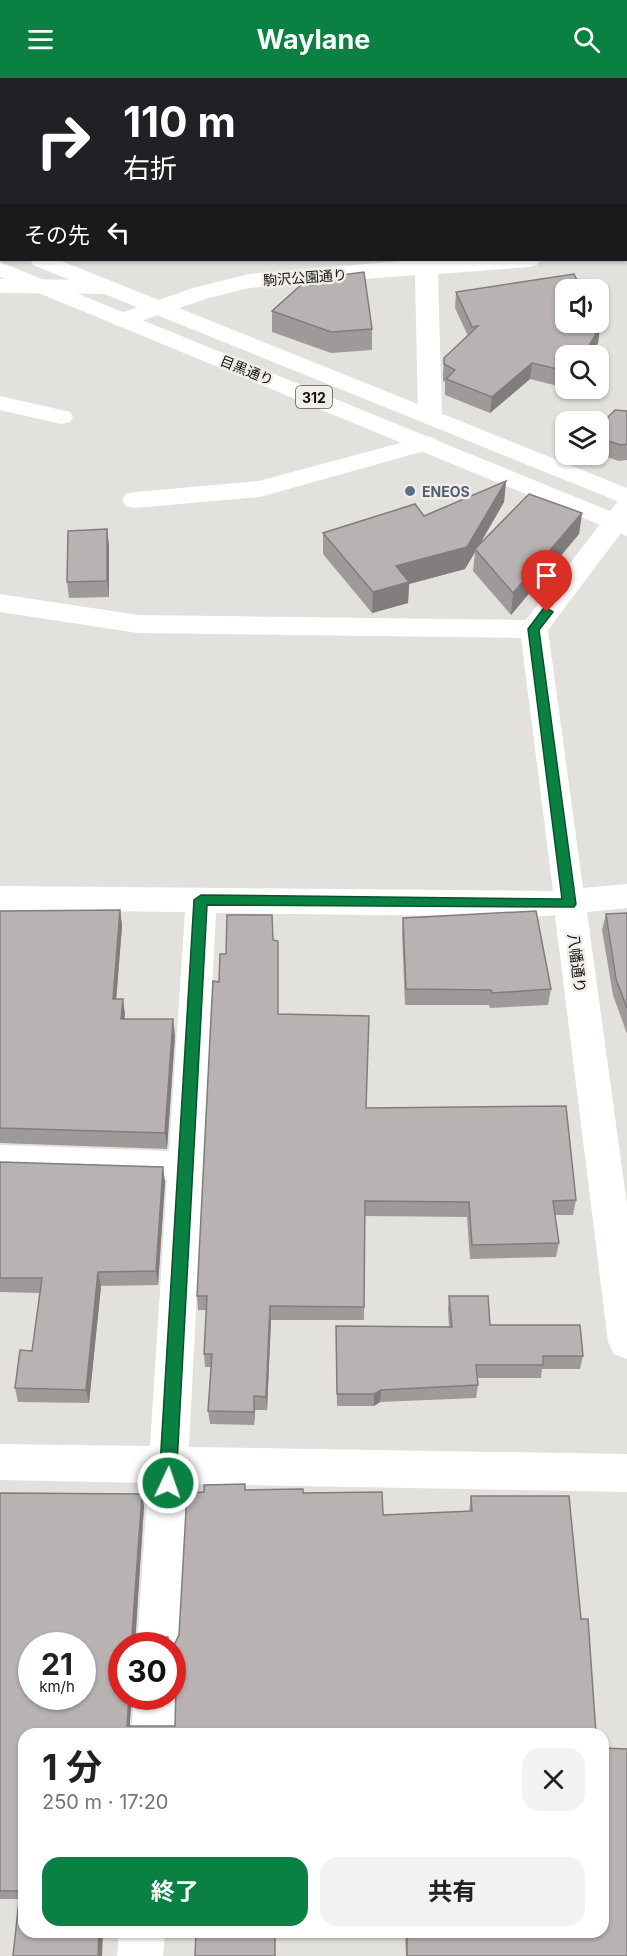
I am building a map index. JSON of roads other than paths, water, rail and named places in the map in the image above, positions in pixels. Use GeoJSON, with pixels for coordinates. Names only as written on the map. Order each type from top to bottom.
{"type":"FeatureCollection","features":[{"type":"Feature","properties":{"kind":"street","name":"目黒通り"},"geometry":{"type":"LineString","coordinates":[[43,261],[430,416],[624,514]]}},
{"type":"Feature","properties":{"kind":"street","name":"駒沢公園通り"},"geometry":{"type":"LineString","coordinates":[[123,320],[249,281],[425,264],[503,261]]}},
{"type":"Feature","properties":{"kind":"street"},"geometry":{"type":"LineString","coordinates":[[425,264],[430,416]]}},
{"type":"Feature","properties":{"kind":"street","name":"目黒通り"},"geometry":{"type":"LineString","coordinates":[[8,280],[44,287],[426,443],[624,514]]}},
{"type":"Feature","properties":{"kind":"street"},"geometry":{"type":"LineString","coordinates":[[44,287],[107,287]]}},
{"type":"Feature","properties":{"kind":"street"},"geometry":{"type":"LineString","coordinates":[[0,403],[61,417]]}},
{"type":"Feature","properties":{"kind":"street"},"geometry":{"type":"LineString","coordinates":[[135,500],[260,489],[426,443]]}},
{"type":"Feature","properties":{"kind":"street"},"geometry":{"type":"LineString","coordinates":[[0,603],[138,624],[534,629],[624,514]]}},
{"type":"Feature","properties":{"kind":"street","name":"八幡通り"},"geometry":{"type":"LineString","coordinates":[[534,629],[627,1342]]}},
{"type":"Feature","properties":{"kind":"street"},"geometry":{"type":"LineString","coordinates":[[0,898],[569,904],[627,896]]}},
{"type":"Feature","properties":{"kind":"street"},"geometry":{"type":"LineString","coordinates":[[159,1632],[201,900]]}},
{"type":"Feature","properties":{"kind":"street"},"geometry":{"type":"LineString","coordinates":[[0,1160],[186,1166]]}},
{"type":"Feature","properties":{"kind":"street"},"geometry":{"type":"LineString","coordinates":[[0,1462],[627,1473]]}},
{"type":"Feature","properties":{"kind":"street"},"geometry":{"type":"LineString","coordinates":[[153,1728],[154,1710]]}},
{"type":"Feature","properties":{"kind":"street"},"geometry":{"type":"LineString","coordinates":[[140,1956],[142,1938]]}},
{"type":"Feature","properties":{"kind":"place","name":"ENEOS"},"geometry":{"type":"Point","coordinates":[410,491]}}]}
